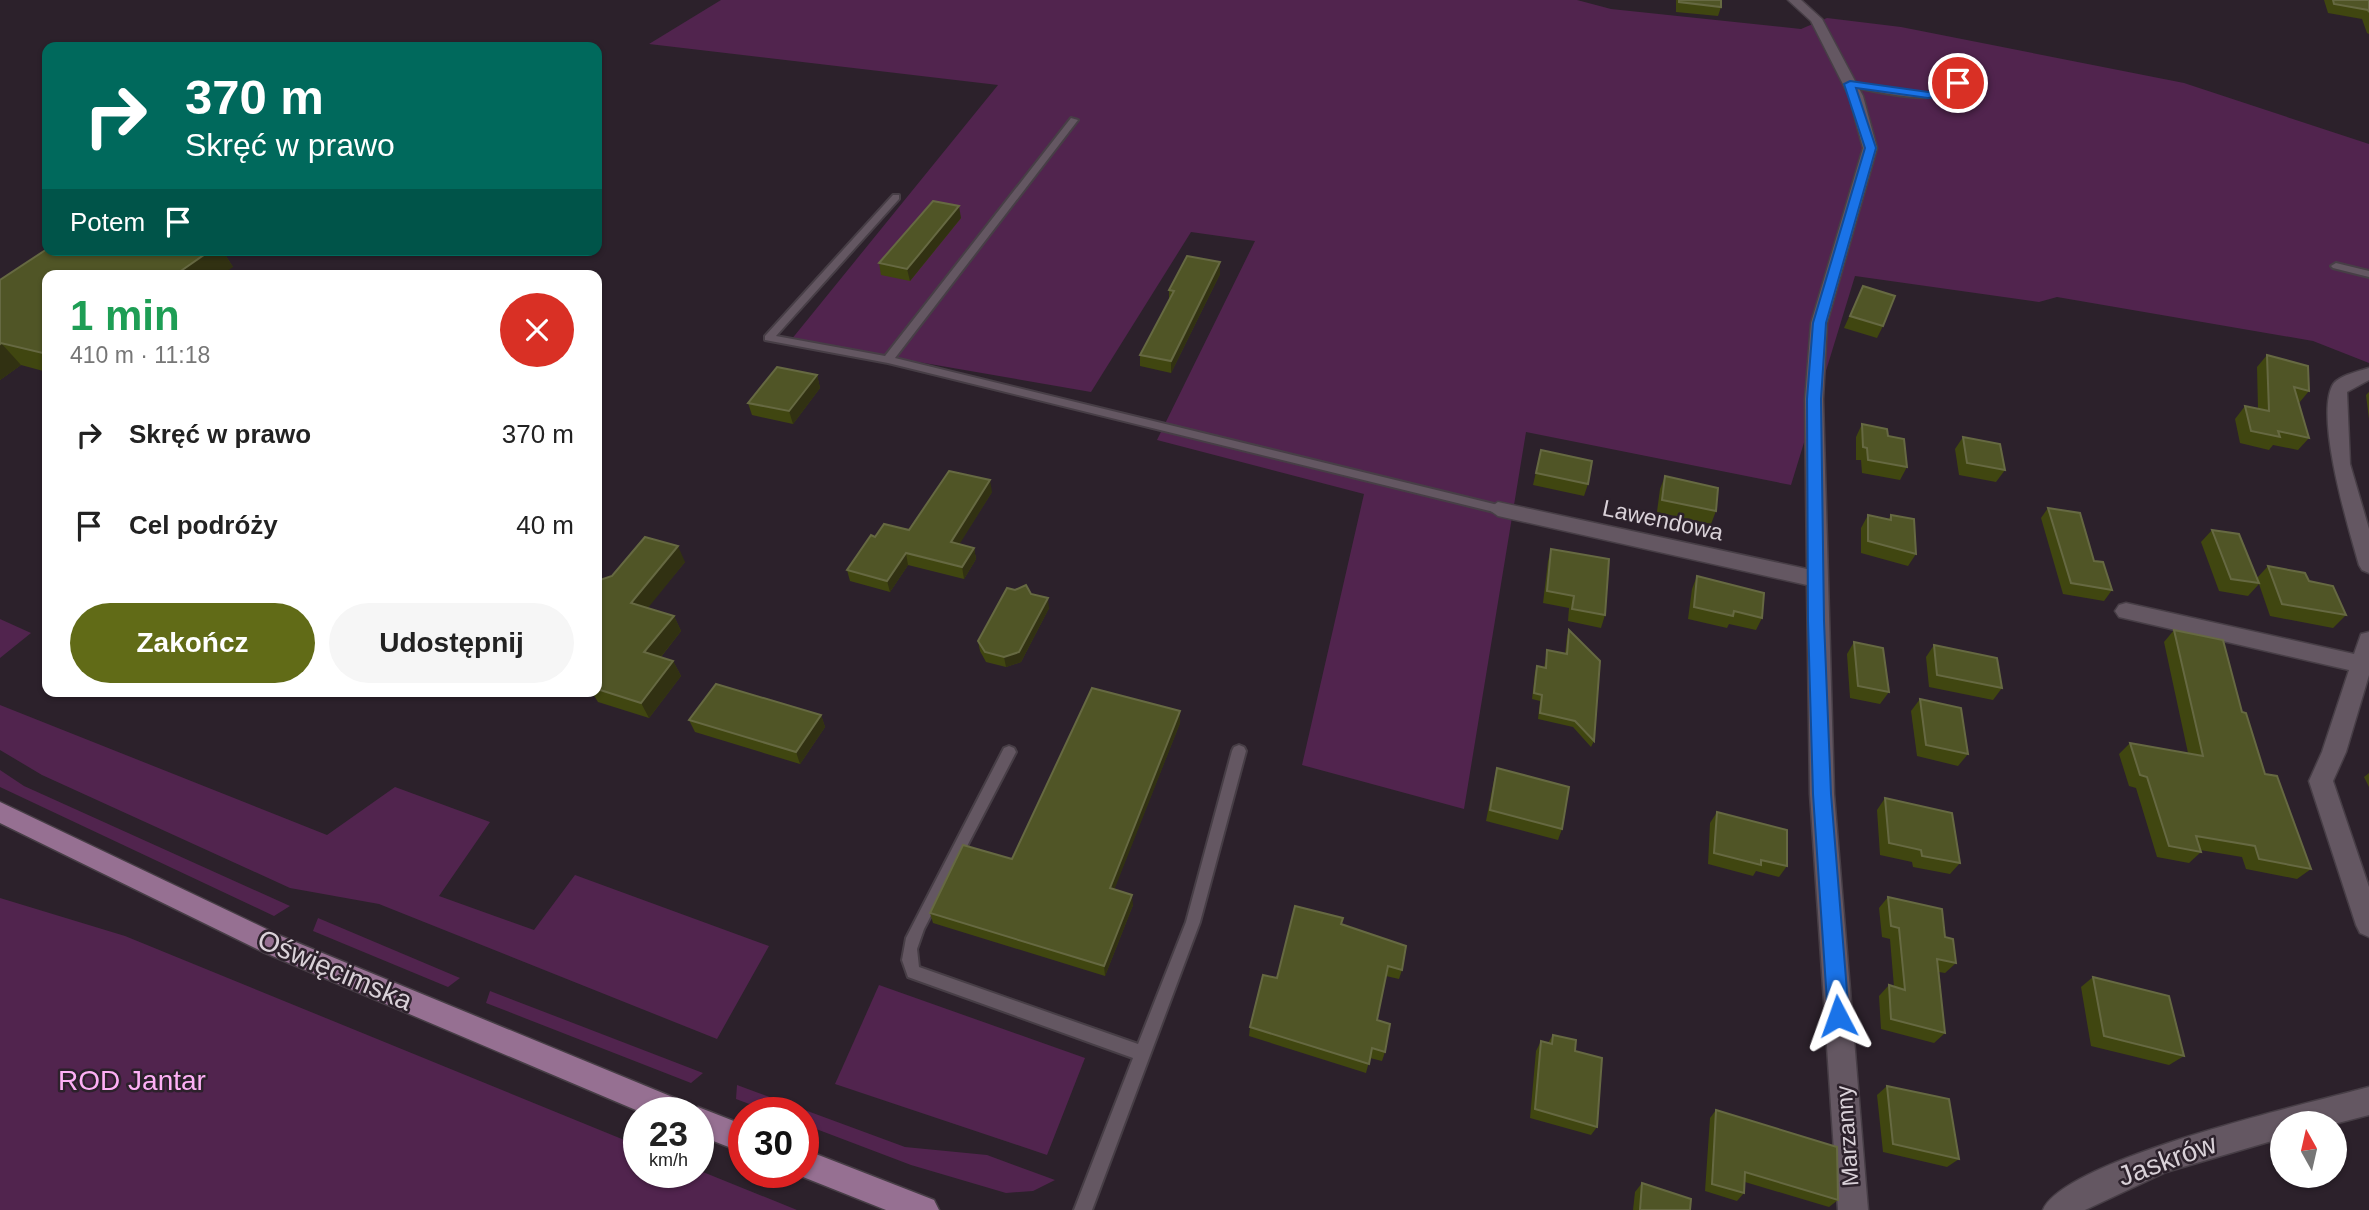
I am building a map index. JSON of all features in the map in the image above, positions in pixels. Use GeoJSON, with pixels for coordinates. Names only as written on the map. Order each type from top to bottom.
{"type":"FeatureCollection","features":[{"type":"Feature","properties":{"kind":"main road","name":"Oświęcimska"},"geometry":{"type":"LineString","coordinates":[[0,813],[272,944],[639,1097]]}},
{"type":"Feature","properties":{"kind":"main road"},"geometry":{"type":"LineString","coordinates":[[819,1169],[924,1210]]}},
{"type":"Feature","properties":{"kind":"street","name":"Marzanny"},"geometry":{"type":"LineString","coordinates":[[1794,0],[1816,19],[1850,84],[1870,148],[1819,323],[1814,399],[1822,794],[1853,1210]]}},
{"type":"Feature","properties":{"kind":"street"},"geometry":{"type":"LineString","coordinates":[[2369,374],[2343,384],[2338,392],[2341,464],[2369,565]]}},
{"type":"Feature","properties":{"kind":"street","name":"Lawendowa"},"geometry":{"type":"LineString","coordinates":[[1498,509],[1817,579]]}},
{"type":"Feature","properties":{"kind":"street"},"geometry":{"type":"LineString","coordinates":[[2126,611],[2361,664]]}},
{"type":"Feature","properties":{"kind":"street"},"geometry":{"type":"LineString","coordinates":[[2369,640],[2334,752],[2321,781],[2369,925]]}},
{"type":"Feature","properties":{"kind":"street","name":"Jaskrów"},"geometry":{"type":"LineString","coordinates":[[2332,1111],[2369,1101]]}},
{"type":"Feature","properties":{"kind":"street","name":"Jaskrów"},"geometry":{"type":"LineString","coordinates":[[2058,1210],[2129,1171],[2218,1141],[2270,1127]]}},
{"type":"Feature","properties":{"kind":"lane"},"geometry":{"type":"LineString","coordinates":[[1850,84],[1919,94],[1943,94],[1958,87],[1959,70]]}},
{"type":"Feature","properties":{"kind":"lane"},"geometry":{"type":"LineString","coordinates":[[888,360],[1074,120]]}},
{"type":"Feature","properties":{"kind":"lane"},"geometry":{"type":"LineString","coordinates":[[896,197],[769,338],[888,360],[1498,509]]}},
{"type":"Feature","properties":{"kind":"lane"},"geometry":{"type":"LineString","coordinates":[[2336,266],[2369,274]]}},
{"type":"Feature","properties":{"kind":"lane"},"geometry":{"type":"LineString","coordinates":[[1083,1210],[1192,922],[1239,751]]}},
{"type":"Feature","properties":{"kind":"lane"},"geometry":{"type":"LineString","coordinates":[[1009,752],[918,926],[909,948],[908,961],[913,972],[1141,1052]]}},
{"type":"Feature","properties":{"kind":"green space"},"geometry":{"type":"Polygon","coordinates":[[[721,0],[1577,0],[1611,9],[1801,29],[1827,18],[1901,27],[2184,83],[2369,144],[2369,363],[2313,341],[2057,297],[2039,302],[1855,276],[1791,485],[1526,432],[1464,809],[1302,765],[1364,494],[1157,440],[1255,241],[1191,232],[1091,392],[791,340],[998,85],[649,44],[721,0]]]}},
{"type":"Feature","properties":{"kind":"green space"},"geometry":{"type":"Polygon","coordinates":[[[0,619],[31,633],[0,658],[0,619]]]}},
{"type":"Feature","properties":{"kind":"green space"},"geometry":{"type":"Polygon","coordinates":[[[0,705],[327,835],[395,787],[490,822],[439,896],[534,930],[575,875],[769,946],[717,1039],[379,904],[290,888],[42,775],[0,750],[0,705]]]}},
{"type":"Feature","properties":{"kind":"green space"},"geometry":{"type":"Polygon","coordinates":[[[0,770],[24,786],[290,906],[274,916],[0,787],[0,770]]]}},
{"type":"Feature","properties":{"kind":"green space","name":"ROD Jantar"},"geometry":{"type":"Polygon","coordinates":[[[0,898],[125,936],[623,1139],[623,1188],[714,1188],[714,1176],[728,1182],[728,1188],[743,1188],[797,1210],[0,1210],[0,898]]]}},
{"type":"Feature","properties":{"kind":"green space"},"geometry":{"type":"Polygon","coordinates":[[[318,918],[460,978],[448,987],[313,931],[318,918]]]}},
{"type":"Feature","properties":{"kind":"green space"},"geometry":{"type":"Polygon","coordinates":[[[879,985],[1085,1058],[1047,1155],[835,1084],[879,985]]]}},
{"type":"Feature","properties":{"kind":"green space"},"geometry":{"type":"Polygon","coordinates":[[[490,991],[703,1073],[691,1083],[486,1003],[490,991]]]}},
{"type":"Feature","properties":{"kind":"green space"},"geometry":{"type":"Polygon","coordinates":[[[737,1085],[770,1097],[736,1097],[737,1085]]]}},
{"type":"Feature","properties":{"kind":"green space"},"geometry":{"type":"Polygon","coordinates":[[[819,1115],[905,1147],[987,1155],[1055,1180],[1033,1191],[1006,1193],[911,1165],[819,1130],[819,1115]]]}},
{"type":"Feature","properties":{"kind":"building"},"geometry":{"type":"Polygon","coordinates":[[[1721,0],[1721,7],[1679,2],[1721,0]]]}},
{"type":"Feature","properties":{"kind":"building"},"geometry":{"type":"Polygon","coordinates":[[[2333,0],[2369,0],[2369,12],[2334,4],[2333,0]]]}},
{"type":"Feature","properties":{"kind":"building"},"geometry":{"type":"Polygon","coordinates":[[[933,201],[959,206],[907,269],[879,263],[933,201]]]}},
{"type":"Feature","properties":{"kind":"building"},"geometry":{"type":"Polygon","coordinates":[[[42,252],[42,256],[202,256],[182,270],[42,270],[42,353],[0,344],[0,280],[42,252]]]}},
{"type":"Feature","properties":{"kind":"building"},"geometry":{"type":"Polygon","coordinates":[[[1187,256],[1220,262],[1171,361],[1140,355],[1174,291],[1169,290],[1187,256]]]}},
{"type":"Feature","properties":{"kind":"building"},"geometry":{"type":"Polygon","coordinates":[[[1863,286],[1895,296],[1883,326],[1850,316],[1863,286]]]}},
{"type":"Feature","properties":{"kind":"building"},"geometry":{"type":"Polygon","coordinates":[[[2267,355],[2308,366],[2309,391],[2294,387],[2309,438],[2278,431],[2280,437],[2251,431],[2245,406],[2269,411],[2267,355]]]}},
{"type":"Feature","properties":{"kind":"building"},"geometry":{"type":"Polygon","coordinates":[[[777,367],[817,375],[789,411],[748,403],[777,367]]]}},
{"type":"Feature","properties":{"kind":"building"},"geometry":{"type":"Polygon","coordinates":[[[1862,424],[1887,429],[1888,436],[1904,439],[1907,467],[1868,460],[1867,448],[1863,447],[1862,424]]]}},
{"type":"Feature","properties":{"kind":"building"},"geometry":{"type":"Polygon","coordinates":[[[1963,437],[2000,444],[2005,470],[1967,463],[1963,437]]]}},
{"type":"Feature","properties":{"kind":"building"},"geometry":{"type":"Polygon","coordinates":[[[1541,450],[1592,461],[1588,484],[1536,473],[1541,450]]]}},
{"type":"Feature","properties":{"kind":"building"},"geometry":{"type":"Polygon","coordinates":[[[949,471],[990,480],[951,542],[974,548],[962,567],[906,553],[887,581],[847,570],[871,535],[875,537],[884,524],[909,530],[949,471]]]}},
{"type":"Feature","properties":{"kind":"building"},"geometry":{"type":"Polygon","coordinates":[[[1665,476],[1718,488],[1716,511],[1662,500],[1665,476]]]}},
{"type":"Feature","properties":{"kind":"building"},"geometry":{"type":"Polygon","coordinates":[[[2048,508],[2080,513],[2094,561],[2103,562],[2112,590],[2071,583],[2048,508]]]}},
{"type":"Feature","properties":{"kind":"building"},"geometry":{"type":"Polygon","coordinates":[[[1868,515],[1891,520],[1891,515],[1914,519],[1916,554],[1868,541],[1868,515]]]}},
{"type":"Feature","properties":{"kind":"building"},"geometry":{"type":"Polygon","coordinates":[[[2212,530],[2239,534],[2259,583],[2231,579],[2212,530]]]}},
{"type":"Feature","properties":{"kind":"building"},"geometry":{"type":"Polygon","coordinates":[[[645,537],[678,546],[631,603],[674,616],[644,652],[673,661],[641,703],[602,691],[602,579],[612,576],[645,537]]]}},
{"type":"Feature","properties":{"kind":"building"},"geometry":{"type":"Polygon","coordinates":[[[1551,549],[1609,559],[1605,615],[1572,609],[1574,596],[1547,591],[1551,549]]]}},
{"type":"Feature","properties":{"kind":"building"},"geometry":{"type":"Polygon","coordinates":[[[2268,566],[2305,573],[2309,581],[2333,586],[2346,615],[2282,604],[2268,566]]]}},
{"type":"Feature","properties":{"kind":"building"},"geometry":{"type":"Polygon","coordinates":[[[1697,576],[1764,593],[1762,618],[1734,611],[1733,616],[1694,607],[1697,576]]]}},
{"type":"Feature","properties":{"kind":"building"},"geometry":{"type":"Polygon","coordinates":[[[1026,585],[1031,594],[1048,598],[1019,652],[1004,657],[985,652],[978,641],[1007,588],[1015,590],[1026,585]]]}},
{"type":"Feature","properties":{"kind":"building"},"geometry":{"type":"Polygon","coordinates":[[[1569,630],[1600,661],[1594,741],[1575,721],[1540,713],[1542,695],[1534,693],[1537,666],[1546,668],[1547,650],[1567,654],[1569,630]]]}},
{"type":"Feature","properties":{"kind":"building"},"geometry":{"type":"Polygon","coordinates":[[[2174,630],[2223,640],[2242,712],[2246,713],[2265,774],[2277,776],[2311,869],[2259,859],[2255,846],[2196,836],[2201,852],[2169,846],[2147,777],[2140,775],[2130,743],[2203,756],[2174,630]]]}},
{"type":"Feature","properties":{"kind":"building"},"geometry":{"type":"Polygon","coordinates":[[[1854,642],[1883,648],[1889,692],[1858,686],[1854,642]]]}},
{"type":"Feature","properties":{"kind":"building"},"geometry":{"type":"Polygon","coordinates":[[[1934,645],[1997,658],[2002,688],[1937,675],[1934,645]]]}},
{"type":"Feature","properties":{"kind":"building"},"geometry":{"type":"Polygon","coordinates":[[[716,684],[821,715],[796,752],[689,720],[716,684]]]}},
{"type":"Feature","properties":{"kind":"building"},"geometry":{"type":"Polygon","coordinates":[[[1092,688],[1180,711],[1110,888],[1132,895],[1104,966],[930,913],[963,845],[1012,859],[1092,688]]]}},
{"type":"Feature","properties":{"kind":"building"},"geometry":{"type":"Polygon","coordinates":[[[1920,699],[1961,708],[1968,754],[1926,745],[1920,699]]]}},
{"type":"Feature","properties":{"kind":"building"},"geometry":{"type":"Polygon","coordinates":[[[1497,768],[1569,787],[1562,829],[1490,810],[1497,768]]]}},
{"type":"Feature","properties":{"kind":"building"},"geometry":{"type":"Polygon","coordinates":[[[1885,798],[1952,813],[1960,863],[1922,856],[1921,850],[1889,843],[1885,798]]]}},
{"type":"Feature","properties":{"kind":"building"},"geometry":{"type":"Polygon","coordinates":[[[1717,812],[1787,830],[1787,866],[1761,860],[1761,865],[1714,853],[1717,812]]]}},
{"type":"Feature","properties":{"kind":"building"},"geometry":{"type":"Polygon","coordinates":[[[1888,897],[1942,909],[1945,937],[1953,939],[1956,963],[1937,959],[1945,1033],[1891,1019],[1889,985],[1905,990],[1899,928],[1891,926],[1888,897]]]}},
{"type":"Feature","properties":{"kind":"building"},"geometry":{"type":"Polygon","coordinates":[[[1295,906],[1343,918],[1341,924],[1406,946],[1402,970],[1388,966],[1377,1020],[1390,1024],[1385,1052],[1372,1048],[1369,1064],[1250,1027],[1263,975],[1277,978],[1295,906]]]}},
{"type":"Feature","properties":{"kind":"building"},"geometry":{"type":"Polygon","coordinates":[[[2093,977],[2169,996],[2184,1056],[2104,1036],[2093,977]]]}},
{"type":"Feature","properties":{"kind":"building"},"geometry":{"type":"Polygon","coordinates":[[[1553,1035],[1576,1040],[1575,1051],[1602,1058],[1597,1127],[1535,1109],[1541,1041],[1552,1044],[1553,1035]]]}},
{"type":"Feature","properties":{"kind":"building"},"geometry":{"type":"Polygon","coordinates":[[[1887,1086],[1949,1099],[1959,1159],[1893,1144],[1887,1086]]]}},
{"type":"Feature","properties":{"kind":"building"},"geometry":{"type":"Polygon","coordinates":[[[1716,1110],[1837,1147],[1838,1200],[1745,1172],[1744,1193],[1712,1184],[1716,1110]]]}},
{"type":"Feature","properties":{"kind":"building"},"geometry":{"type":"Polygon","coordinates":[[[1642,1183],[1691,1199],[1690,1210],[1640,1210],[1642,1183]]]}},
{"type":"Feature","properties":{"kind":"route"},"geometry":{"type":"LineString","coordinates":[[1838,1016],[1822,794],[1821,704],[1816,621],[1817,472],[1814,399],[1819,323],[1856,205],[1870,148],[1856,96],[1850,84],[1928,95],[1954,91],[1958,83]]}}]}
